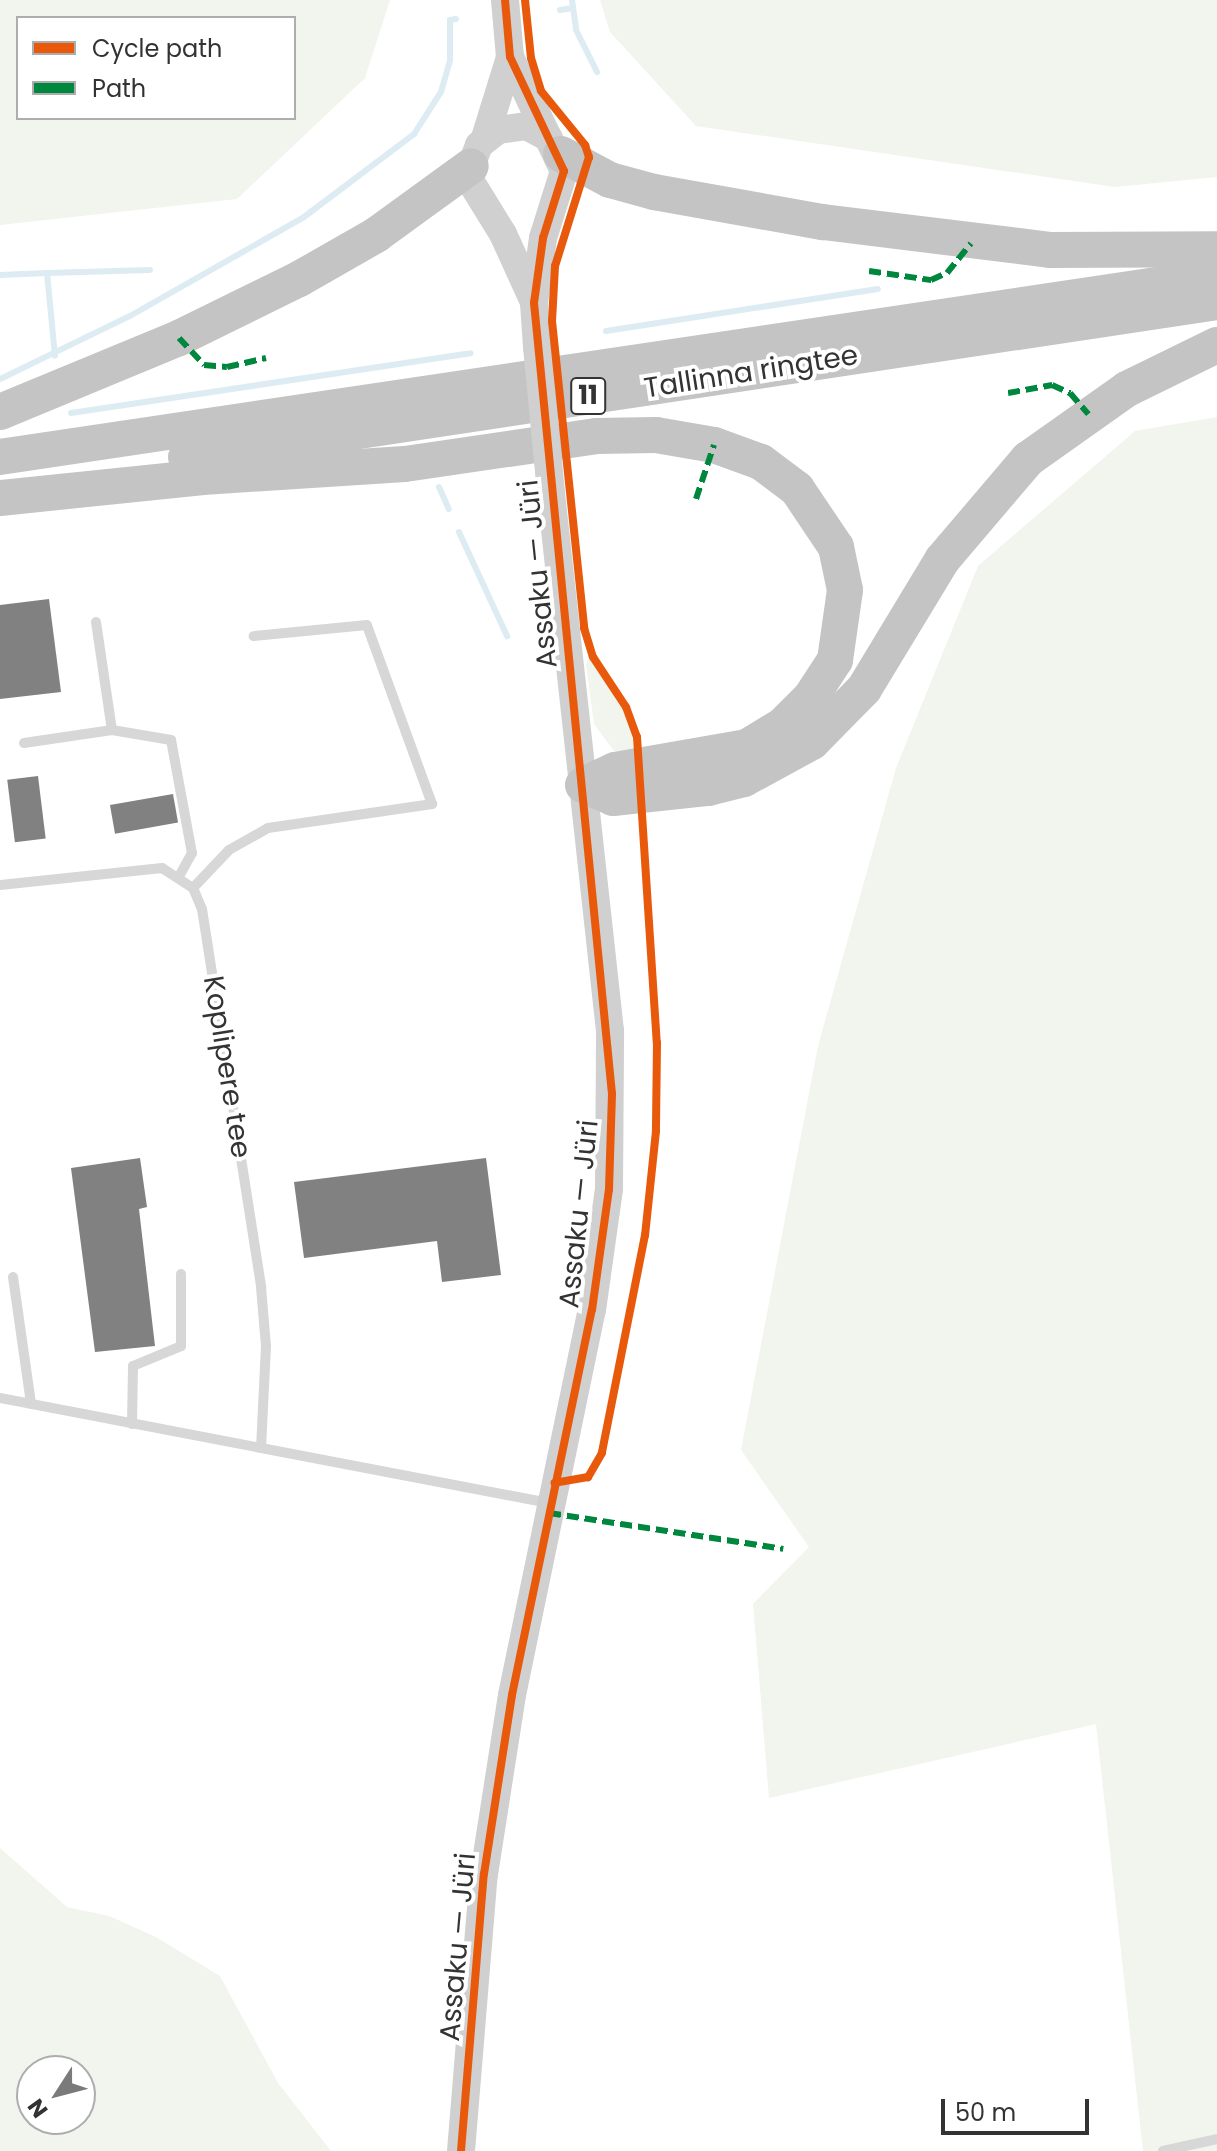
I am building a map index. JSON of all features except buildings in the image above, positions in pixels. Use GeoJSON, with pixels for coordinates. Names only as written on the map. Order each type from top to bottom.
{"type":"FeatureCollection","features":[{"type":"Feature","properties":{"kind":"highway"},"geometry":{"type":"LineString","coordinates":[[555,146],[610,180],[654,192],[823,222],[1051,250],[1217,249]]}},
{"type":"Feature","properties":{"kind":"highway"},"geometry":{"type":"LineString","coordinates":[[0,412],[179,338],[299,279],[376,235],[478,152]]}},
{"type":"Feature","properties":{"kind":"highway","name":"Tallinna ringtee"},"geometry":{"type":"LineString","coordinates":[[0,457],[1217,276]]}},
{"type":"Feature","properties":{"kind":"highway","name":"Tallinna ringtee"},"geometry":{"type":"LineString","coordinates":[[0,485],[1217,302]]}},
{"type":"Feature","properties":{"kind":"highway"},"geometry":{"type":"LineString","coordinates":[[583,785],[613,798],[708,788],[744,779],[812,742],[864,689],[942,560],[1028,459],[1127,389],[1217,345]]}},
{"type":"Feature","properties":{"kind":"highway"},"geometry":{"type":"LineString","coordinates":[[0,498],[405,464],[596,436],[656,435],[714,445],[761,462],[797,489],[836,547],[845,590],[835,660],[792,716],[747,747],[615,770],[583,785]]}},
{"type":"Feature","properties":{"kind":"street"},"geometry":{"type":"LineString","coordinates":[[505,0],[510,57],[555,146]]}},
{"type":"Feature","properties":{"kind":"street"},"geometry":{"type":"LineString","coordinates":[[478,152],[510,57]]}},
{"type":"Feature","properties":{"kind":"street"},"geometry":{"type":"LineString","coordinates":[[478,152],[517,126],[555,146]]}},
{"type":"Feature","properties":{"kind":"street","name":"Assaku — Jüri"},"geometry":{"type":"LineString","coordinates":[[461,2151],[484,1874],[512,1695],[592,1310],[609,1189],[610,1031],[551,493],[534,303],[543,238],[564,179],[555,146]]}},
{"type":"Feature","properties":{"kind":"street","name":"Assaku — Jüri"},"geometry":{"type":"LineString","coordinates":[[478,152],[471,182],[503,234],[534,303]]}},
{"type":"Feature","properties":{"kind":"lane"},"geometry":{"type":"LineString","coordinates":[[96,622],[112,730]]}},
{"type":"Feature","properties":{"kind":"lane"},"geometry":{"type":"LineString","coordinates":[[193,888],[229,850],[268,828],[432,804],[367,625],[254,636]]}},
{"type":"Feature","properties":{"kind":"lane"},"geometry":{"type":"LineString","coordinates":[[0,885],[162,868],[180,875],[192,853],[171,740],[112,730],[24,743]]}},
{"type":"Feature","properties":{"kind":"lane","name":"Koplipere tee"},"geometry":{"type":"LineString","coordinates":[[180,875],[193,888],[202,909],[261,1287],[266,1346],[261,1448]]}},
{"type":"Feature","properties":{"kind":"lane"},"geometry":{"type":"LineString","coordinates":[[132,1424],[133,1366],[181,1346],[181,1274]]}},
{"type":"Feature","properties":{"kind":"lane"},"geometry":{"type":"LineString","coordinates":[[13,1277],[31,1404]]}},
{"type":"Feature","properties":{"kind":"lane"},"geometry":{"type":"LineString","coordinates":[[0,1398],[551,1503]]}},
{"type":"Feature","properties":{"kind":"lane"},"geometry":{"type":"LineString","coordinates":[[1163,2151],[1217,2139]]}},
{"type":"Feature","properties":{"kind":"shaded area"},"geometry":{"type":"Polygon","coordinates":[[[0,0],[390,0],[365,78],[237,199],[0,225],[0,0]]]}},
{"type":"Feature","properties":{"kind":"shaded area"},"geometry":{"type":"Polygon","coordinates":[[[600,0],[1217,0],[1217,177],[1115,187],[696,126],[610,32],[600,0]]]}},
{"type":"Feature","properties":{"kind":"shaded area"},"geometry":{"type":"Polygon","coordinates":[[[1217,417],[1217,2151],[1143,2151],[1096,1724],[769,1798],[753,1604],[809,1547],[741,1450],[818,1046],[896,768],[978,566],[1135,431],[1217,417]]]}},
{"type":"Feature","properties":{"kind":"shaded area"},"geometry":{"type":"Polygon","coordinates":[[[590,657],[628,719],[636,754],[614,751],[594,724],[586,664],[590,657]]]}},
{"type":"Feature","properties":{"kind":"shaded area"},"geometry":{"type":"Polygon","coordinates":[[[0,1848],[67,1907],[109,1916],[156,1937],[220,1976],[278,2083],[331,2151],[0,2151],[0,1848]]]}},
{"type":"Feature","properties":{"kind":"waterway"},"geometry":{"type":"LineString","coordinates":[[572,0],[576,30],[597,72]]}},
{"type":"Feature","properties":{"kind":"waterway"},"geometry":{"type":"LineString","coordinates":[[560,10],[573,8]]}},
{"type":"Feature","properties":{"kind":"waterway"},"geometry":{"type":"LineString","coordinates":[[0,379],[130,316],[304,217],[414,134],[441,92],[450,60],[450,20],[456,19]]}},
{"type":"Feature","properties":{"kind":"waterway"},"geometry":{"type":"LineString","coordinates":[[47,273],[150,270]]}},
{"type":"Feature","properties":{"kind":"waterway"},"geometry":{"type":"LineString","coordinates":[[0,275],[47,273],[55,356]]}},
{"type":"Feature","properties":{"kind":"waterway"},"geometry":{"type":"LineString","coordinates":[[606,331],[878,289]]}},
{"type":"Feature","properties":{"kind":"waterway"},"geometry":{"type":"LineString","coordinates":[[71,413],[471,353]]}},
{"type":"Feature","properties":{"kind":"waterway"},"geometry":{"type":"LineString","coordinates":[[439,487],[449,509]]}},
{"type":"Feature","properties":{"kind":"waterway"},"geometry":{"type":"LineString","coordinates":[[459,532],[507,636]]}},
{"type":"Feature","properties":{"kind":"marked path"},"geometry":{"type":"LineString","coordinates":[[869,271],[931,280],[947,273],[971,243]]}},
{"type":"Feature","properties":{"kind":"marked path"},"geometry":{"type":"LineString","coordinates":[[179,338],[204,365],[227,367],[266,358]]}},
{"type":"Feature","properties":{"kind":"marked path"},"geometry":{"type":"LineString","coordinates":[[1008,393],[1052,385],[1070,393],[1088,414]]}},
{"type":"Feature","properties":{"kind":"marked path"},"geometry":{"type":"LineString","coordinates":[[696,499],[714,445]]}},
{"type":"Feature","properties":{"kind":"marked path"},"geometry":{"type":"LineString","coordinates":[[549,1513],[783,1549]]}},
{"type":"Feature","properties":{"kind":"cycle path"},"geometry":{"type":"LineString","coordinates":[[461,2151],[484,1874],[512,1695],[592,1310],[609,1189],[612,1094],[534,303],[543,238],[564,171],[510,57],[505,0]]}},
{"type":"Feature","properties":{"kind":"cycle path"},"geometry":{"type":"LineString","coordinates":[[525,0],[531,58],[541,91],[585,145],[589,157],[555,266],[552,321],[584,628],[593,657],[626,707],[637,737],[657,1043],[656,1131],[645,1235],[602,1453],[588,1477],[555,1483]]}}]}
